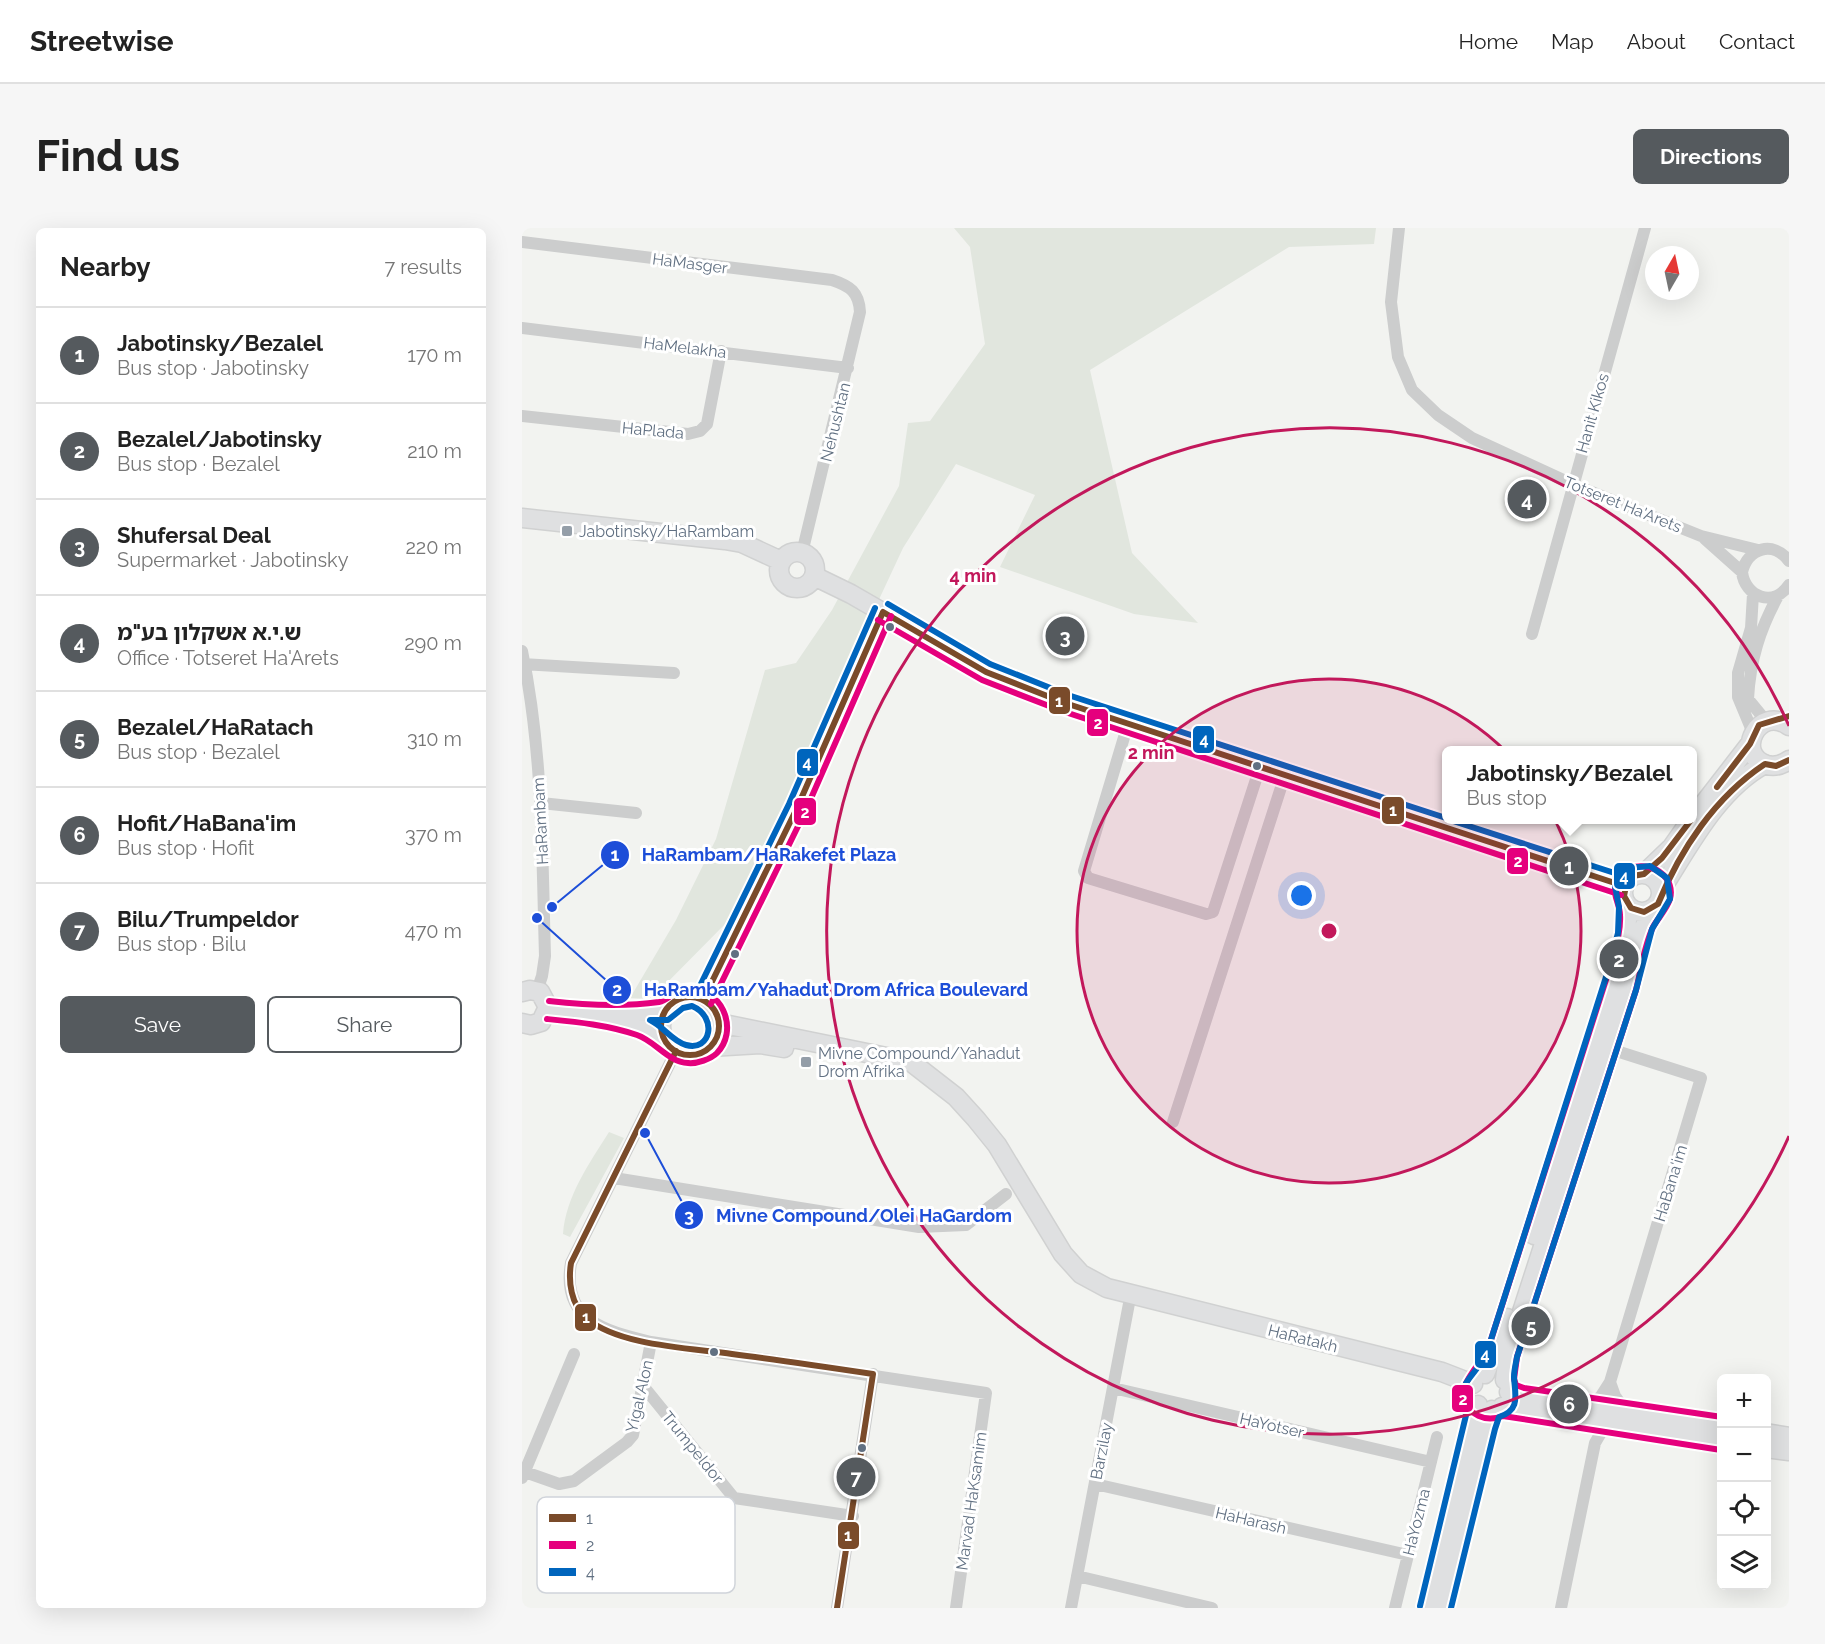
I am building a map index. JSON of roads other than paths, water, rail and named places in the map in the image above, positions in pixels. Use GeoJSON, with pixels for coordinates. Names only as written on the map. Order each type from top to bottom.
{"type":"FeatureCollection","features":[{"type":"Feature","properties":{"kind":"street","name":"Totseret Ha'Arets"},"geometry":{"type":"LineString","coordinates":[[1399,228],[1391,302],[1398,357],[1412,390],[1438,415],[1472,438],[1572,484],[1701,536],[1758,550],[1778,550],[1789,561]]}},
{"type":"Feature","properties":{"kind":"street","name":"Hanit Kikos"},"geometry":{"type":"LineString","coordinates":[[1532,634],[1645,228]]}},
{"type":"Feature","properties":{"kind":"street","name":"HaMasger"},"geometry":{"type":"LineString","coordinates":[[522,242],[832,280],[847,285],[855,292]]}},
{"type":"Feature","properties":{"kind":"street","name":"Nehushtan"},"geometry":{"type":"LineString","coordinates":[[802,553],[860,312],[860,301],[855,292]]}},
{"type":"Feature","properties":{"kind":"street","name":"HaMelakha"},"geometry":{"type":"LineString","coordinates":[[522,328],[848,368]]}},
{"type":"Feature","properties":{"kind":"street","name":"HaPlada"},"geometry":{"type":"LineString","coordinates":[[522,416],[688,434],[700,431],[707,424],[721,351]]}},
{"type":"Feature","properties":{"kind":"street"},"geometry":{"type":"LineString","coordinates":[[522,518],[725,540],[742,543],[781,561]]}},
{"type":"Feature","properties":{"kind":"street","name":"Totseret Ha'Arets"},"geometry":{"type":"LineString","coordinates":[[1701,536],[1742,572]]}},
{"type":"Feature","properties":{"kind":"street"},"geometry":{"type":"LineString","coordinates":[[1758,550],[1749,556],[1742,572],[1743,580],[1753,594],[1751,628],[1738,673],[1738,697],[1771,727]]}},
{"type":"Feature","properties":{"kind":"street"},"geometry":{"type":"LineString","coordinates":[[802,553],[813,562],[814,576],[807,586],[789,587],[780,579],[781,561],[788,554],[802,553]]}},
{"type":"Feature","properties":{"kind":"street"},"geometry":{"type":"LineString","coordinates":[[814,576],[883,612],[986,672],[1065,703],[1624,886]]}},
{"type":"Feature","properties":{"kind":"street"},"geometry":{"type":"LineString","coordinates":[[1771,727],[1748,699],[1749,676],[1761,628],[1778,596],[1789,585]]}},
{"type":"Feature","properties":{"kind":"street"},"geometry":{"type":"LineString","coordinates":[[1753,594],[1770,598],[1778,596]]}},
{"type":"Feature","properties":{"kind":"street"},"geometry":{"type":"LineString","coordinates":[[703,1000],[745,919],[849,694],[883,612]]}},
{"type":"Feature","properties":{"kind":"street","name":"HaRambam"},"geometry":{"type":"LineString","coordinates":[[522,651],[541,803],[545,956],[542,976],[529,992]]}},
{"type":"Feature","properties":{"kind":"street"},"geometry":{"type":"LineString","coordinates":[[523,664],[674,673]]}},
{"type":"Feature","properties":{"kind":"street"},"geometry":{"type":"LineString","coordinates":[[1128,724],[1084,872],[1088,878],[1206,914],[1213,912],[1260,767]]}},
{"type":"Feature","properties":{"kind":"street"},"geometry":{"type":"LineString","coordinates":[[1771,727],[1756,758],[1765,764],[1776,766],[1788,762]]}},
{"type":"Feature","properties":{"kind":"street"},"geometry":{"type":"LineString","coordinates":[[1697,813],[1771,727]]}},
{"type":"Feature","properties":{"kind":"street"},"geometry":{"type":"LineString","coordinates":[[1430,1608],[1607,1048],[1639,938],[1652,910],[1660,901],[1661,890],[1690,844],[1726,796],[1742,779],[1765,764]]}},
{"type":"Feature","properties":{"kind":"street"},"geometry":{"type":"LineString","coordinates":[[1173,1122],[1285,775]]}},
{"type":"Feature","properties":{"kind":"street"},"geometry":{"type":"LineString","coordinates":[[541,803],[636,813]]}},
{"type":"Feature","properties":{"kind":"street"},"geometry":{"type":"LineString","coordinates":[[1644,874],[1672,847],[1688,824]]}},
{"type":"Feature","properties":{"kind":"street"},"geometry":{"type":"LineString","coordinates":[[1497,1399],[1472,1396],[1500,1339],[1625,948],[1628,906],[1624,896],[1624,886],[1633,876],[1644,874],[1654,878],[1661,890]]}},
{"type":"Feature","properties":{"kind":"street"},"geometry":{"type":"LineString","coordinates":[[1628,906],[1641,912],[1652,910]]}},
{"type":"Feature","properties":{"kind":"street"},"geometry":{"type":"LineString","coordinates":[[529,992],[545,997],[548,1010]]}},
{"type":"Feature","properties":{"kind":"street"},"geometry":{"type":"LineString","coordinates":[[710,1047],[716,1039],[719,1023],[716,1012],[703,1000],[686,997],[678,1000],[665,1011],[662,1021],[670,1045],[614,1178],[571,1263],[568,1279],[574,1300],[585,1317],[609,1332],[651,1342],[873,1374],[853,1516],[837,1608]]}},
{"type":"Feature","properties":{"kind":"street"},"geometry":{"type":"LineString","coordinates":[[548,1010],[634,1025],[652,1031],[670,1045],[692,1054],[710,1047],[760,1044],[892,1066],[935,1079]]}},
{"type":"Feature","properties":{"kind":"street"},"geometry":{"type":"LineString","coordinates":[[522,1023],[538,1023],[548,1010]]}},
{"type":"Feature","properties":{"kind":"street"},"geometry":{"type":"LineString","coordinates":[[574,1013],[665,1011]]}},
{"type":"Feature","properties":{"kind":"street","name":"HaRatakh"},"geometry":{"type":"LineString","coordinates":[[719,1023],[911,1062],[935,1079],[970,1112],[996,1145],[1071,1265],[1093,1282],[1194,1312],[1442,1372],[1479,1379],[1497,1374],[1497,1399],[1522,1397],[1587,1413]]}},
{"type":"Feature","properties":{"kind":"street","name":"HaBana'im"},"geometry":{"type":"LineString","coordinates":[[1587,1413],[1610,1382],[1701,1078],[1607,1048]]}},
{"type":"Feature","properties":{"kind":"street"},"geometry":{"type":"LineString","coordinates":[[614,1178],[919,1227],[966,1225],[1006,1194]]}},
{"type":"Feature","properties":{"kind":"street","name":"Barzilay"},"geometry":{"type":"LineString","coordinates":[[1071,1608],[1131,1293]]}},
{"type":"Feature","properties":{"kind":"street","name":"Yigal Alon"},"geometry":{"type":"LineString","coordinates":[[524,1475],[559,1484],[574,1481],[633,1435],[651,1342]]}},
{"type":"Feature","properties":{"kind":"street"},"geometry":{"type":"LineString","coordinates":[[524,1475],[574,1354]]}},
{"type":"Feature","properties":{"kind":"street","name":"Marvad HaKsamim"},"geometry":{"type":"LineString","coordinates":[[873,1374],[986,1393],[956,1608]]}},
{"type":"Feature","properties":{"kind":"street"},"geometry":{"type":"LineString","coordinates":[[1610,1382],[1615,1396],[1626,1412]]}},
{"type":"Feature","properties":{"kind":"street","name":"Trumpeldor"},"geometry":{"type":"LineString","coordinates":[[644,1387],[733,1497]]}},
{"type":"Feature","properties":{"kind":"street","name":"HaYotser"},"geometry":{"type":"LineString","coordinates":[[1113,1388],[1431,1462]]}},
{"type":"Feature","properties":{"kind":"street"},"geometry":{"type":"LineString","coordinates":[[1442,1608],[1481,1444],[1497,1399]]}},
{"type":"Feature","properties":{"kind":"street"},"geometry":{"type":"LineString","coordinates":[[1587,1413],[1626,1412],[1717,1425]]}},
{"type":"Feature","properties":{"kind":"street"},"geometry":{"type":"LineString","coordinates":[[1587,1413],[1612,1423],[1717,1440]]}},
{"type":"Feature","properties":{"kind":"street"},"geometry":{"type":"LineString","coordinates":[[1587,1413],[1595,1443]]}},
{"type":"Feature","properties":{"kind":"street"},"geometry":{"type":"LineString","coordinates":[[1561,1608],[1595,1443],[1602,1431],[1612,1423]]}},
{"type":"Feature","properties":{"kind":"street"},"geometry":{"type":"LineString","coordinates":[[1771,1434],[1789,1437]]}},
{"type":"Feature","properties":{"kind":"street","name":"HaYozma"},"geometry":{"type":"LineString","coordinates":[[1395,1608],[1437,1437]]}},
{"type":"Feature","properties":{"kind":"street"},"geometry":{"type":"LineString","coordinates":[[1771,1449],[1789,1451]]}},
{"type":"Feature","properties":{"kind":"street","name":"HaHarash"},"geometry":{"type":"LineString","coordinates":[[1095,1484],[1408,1555]]}},
{"type":"Feature","properties":{"kind":"street","name":"Trumpeldor"},"geometry":{"type":"LineString","coordinates":[[735,1498],[853,1516]]}},
{"type":"Feature","properties":{"kind":"street"},"geometry":{"type":"LineString","coordinates":[[1077,1576],[1212,1608]]}},
{"type":"Feature","properties":{"kind":"place","name":"ש.י.א אשקלון בע\"מ"},"geometry":{"type":"Point","coordinates":[1527,499]}},
{"type":"Feature","properties":{"kind":"place","name":"Jabotinsky/HaRambam"},"geometry":{"type":"Point","coordinates":[567,531]}},
{"type":"Feature","properties":{"kind":"place","name":"Shufersal Deal"},"geometry":{"type":"Point","coordinates":[1065,636]}},
{"type":"Feature","properties":{"kind":"place","name":"Jabotinsky/Bezalel"},"geometry":{"type":"Point","coordinates":[1569,866]}},
{"type":"Feature","properties":{"kind":"place","name":"HaRambam/HaRakefet Plaza"},"geometry":{"type":"Point","coordinates":[552,907]}},
{"type":"Feature","properties":{"kind":"place","name":"HaRambam/Yahadut Drom Africa Boulevard"},"geometry":{"type":"Point","coordinates":[537,918]}},
{"type":"Feature","properties":{"kind":"place","name":"Bezalel/Jabotinsky"},"geometry":{"type":"Point","coordinates":[1619,959]}},
{"type":"Feature","properties":{"kind":"place","name":"Mivne Compound/Yahadut Drom Afrika"},"geometry":{"type":"Point","coordinates":[806,1062]}},
{"type":"Feature","properties":{"kind":"place","name":"Mivne Compound/Olei HaGardom"},"geometry":{"type":"Point","coordinates":[645,1133]}},
{"type":"Feature","properties":{"kind":"place","name":"Bezalel/HaRatach"},"geometry":{"type":"Point","coordinates":[1531,1326]}},
{"type":"Feature","properties":{"kind":"place","name":"Hofit/HaBana'im"},"geometry":{"type":"Point","coordinates":[1569,1404]}},
{"type":"Feature","properties":{"kind":"place","name":"Bilu/Trumpeldor"},"geometry":{"type":"Point","coordinates":[856,1477]}}]}
